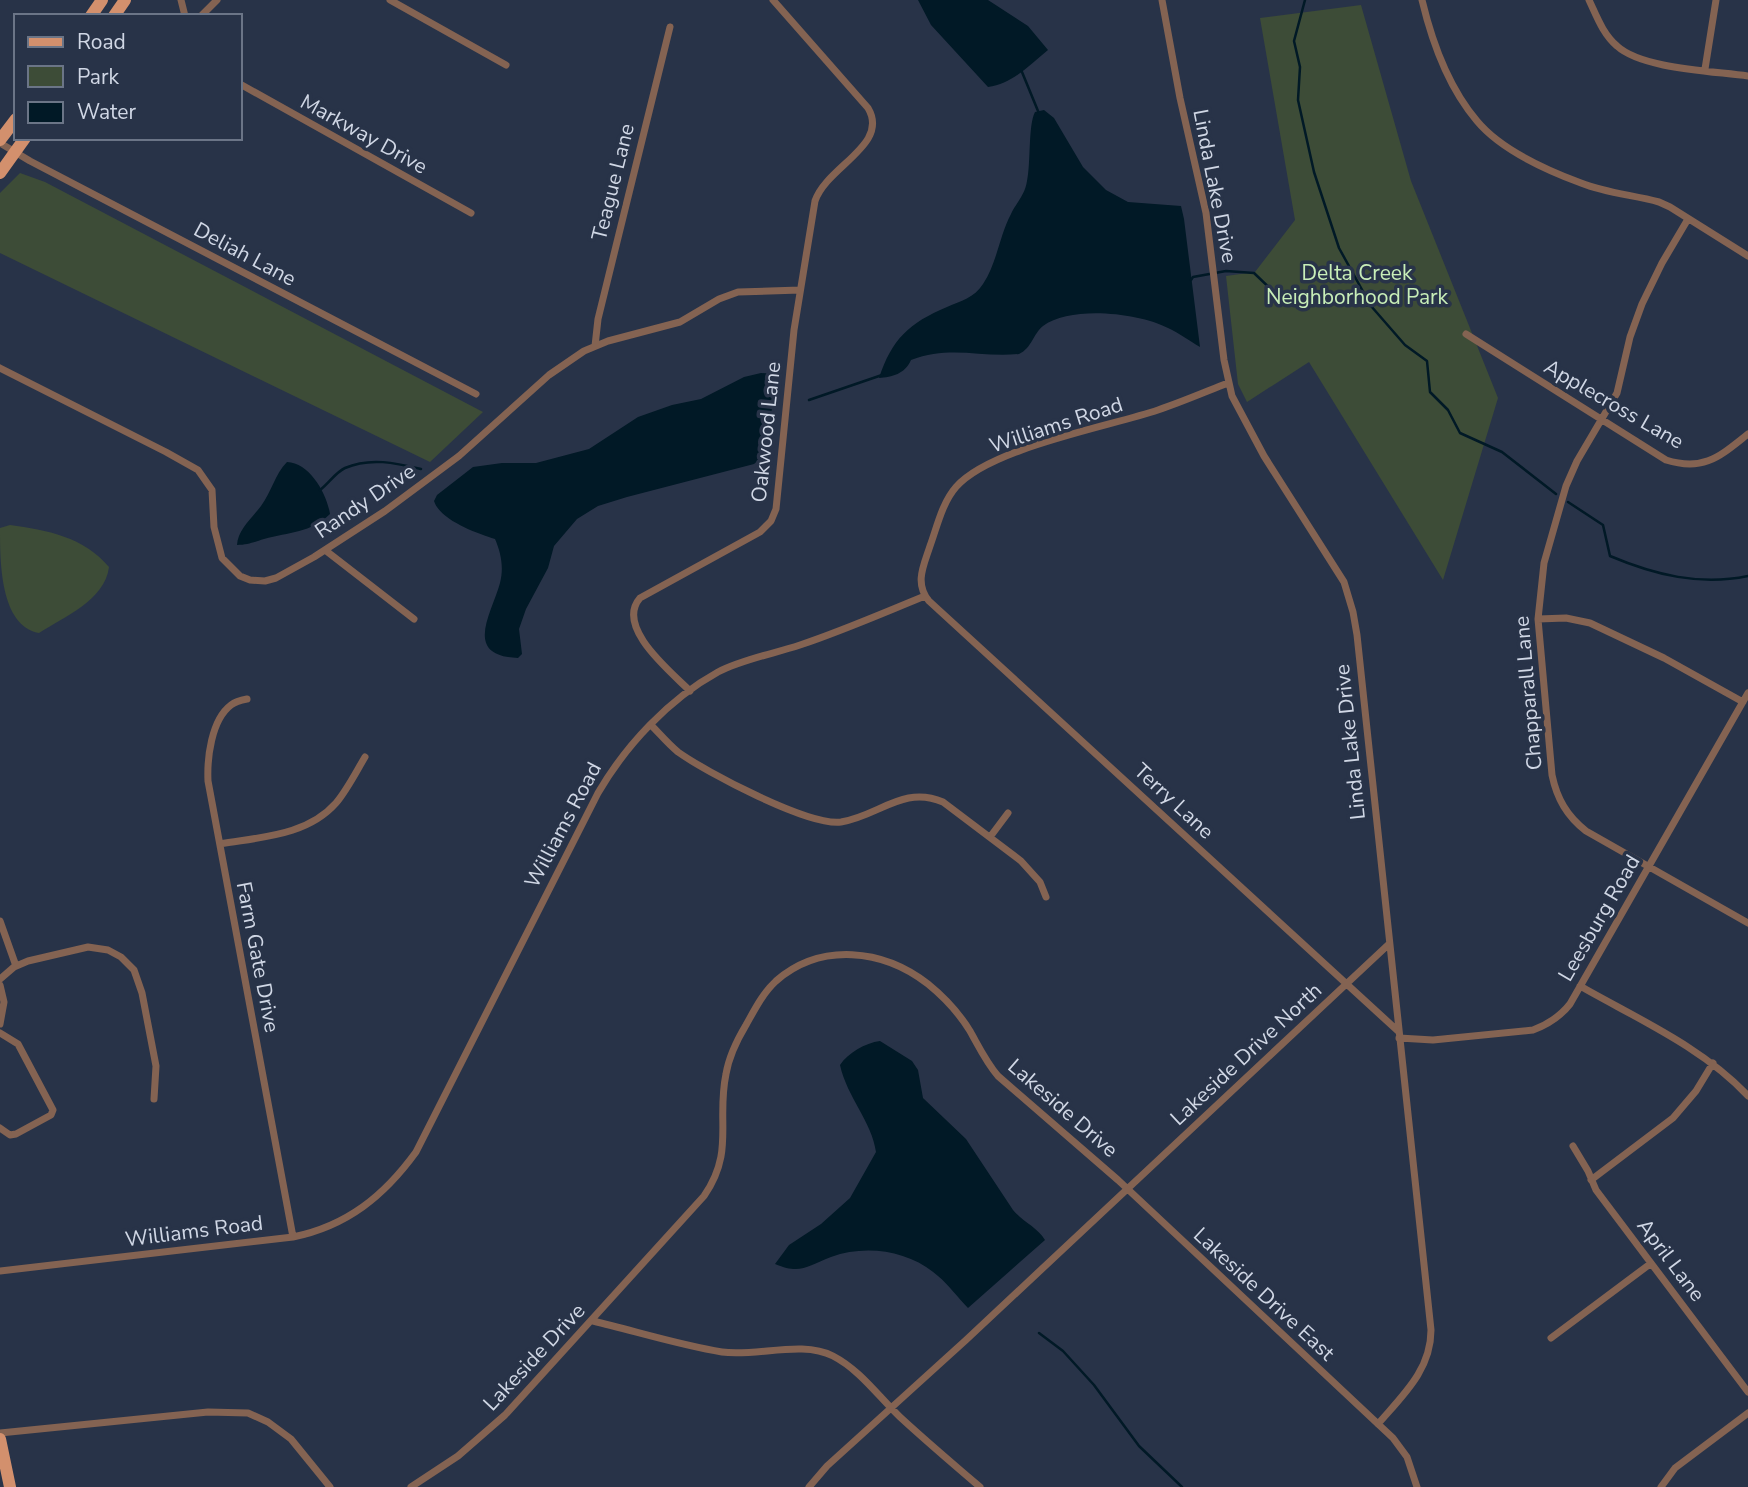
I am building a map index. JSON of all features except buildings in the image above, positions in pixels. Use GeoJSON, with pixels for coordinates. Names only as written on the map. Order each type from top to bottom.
{"type":"FeatureCollection","features":[{"type":"Feature","properties":{"kind":"main road"},"geometry":{"type":"LineString","coordinates":[[0,141],[14,122]]}},
{"type":"Feature","properties":{"kind":"main road"},"geometry":{"type":"LineString","coordinates":[[0,173],[24,140]]}},
{"type":"Feature","properties":{"kind":"main road"},"geometry":{"type":"LineString","coordinates":[[0,1439],[10,1487]]}},
{"type":"Feature","properties":{"kind":"street"},"geometry":{"type":"LineString","coordinates":[[203,14],[217,0]]}},
{"type":"Feature","properties":{"kind":"street"},"geometry":{"type":"LineString","coordinates":[[390,0],[506,65]]}},
{"type":"Feature","properties":{"kind":"street","name":"Oakwood Lane"},"geometry":{"type":"LineString","coordinates":[[690,691],[644,642],[633,621],[633,610],[640,598],[760,531],[774,516],[800,290],[817,196],[830,177],[867,142],[874,127],[869,108],[773,0]]}},
{"type":"Feature","properties":{"kind":"street","name":"Linda Lake Drive"},"geometry":{"type":"LineString","coordinates":[[1163,0],[1180,98],[1202,191],[1228,383],[1238,412],[1334,563],[1348,591],[1357,635],[1431,1343],[1419,1374],[1378,1424]]}},
{"type":"Feature","properties":{"kind":"street"},"geometry":{"type":"LineString","coordinates":[[1422,0],[1432,42],[1460,95],[1477,122],[1506,146],[1581,183],[1659,202],[1748,256]]}},
{"type":"Feature","properties":{"kind":"street"},"geometry":{"type":"LineString","coordinates":[[1589,0],[1603,29],[1627,54],[1651,62],[1748,76]]}},
{"type":"Feature","properties":{"kind":"street"},"geometry":{"type":"LineString","coordinates":[[1705,69],[1716,0]]}},
{"type":"Feature","properties":{"kind":"street","name":"Teague Lane"},"geometry":{"type":"LineString","coordinates":[[595,346],[598,318],[670,27]]}},
{"type":"Feature","properties":{"kind":"street","name":"Markway Drive"},"geometry":{"type":"LineString","coordinates":[[242,85],[471,213]]}},
{"type":"Feature","properties":{"kind":"street","name":"Deliah Lane"},"geometry":{"type":"LineString","coordinates":[[0,141],[15,152],[476,394]]}},
{"type":"Feature","properties":{"kind":"street","name":"Chapparall Lane"},"geometry":{"type":"LineString","coordinates":[[1688,219],[1642,304],[1630,337],[1617,393],[1577,461],[1560,502],[1544,563],[1538,619],[1552,775],[1566,812],[1586,831],[1748,923]]}},
{"type":"Feature","properties":{"kind":"street","name":"Randy Drive"},"geometry":{"type":"LineString","coordinates":[[0,368],[198,470],[212,491],[214,527],[220,552],[226,563],[240,576],[250,580],[270,579],[325,550],[386,511],[459,456],[549,375],[595,346],[680,322],[725,296],[738,292],[800,290]]}},
{"type":"Feature","properties":{"kind":"street","name":"Applecross Lane"},"geometry":{"type":"LineString","coordinates":[[1466,334],[1666,460],[1685,465],[1712,460],[1748,434]]}},
{"type":"Feature","properties":{"kind":"street","name":"Williams Road"},"geometry":{"type":"LineString","coordinates":[[0,1271],[293,1237],[338,1223],[363,1208],[387,1188],[416,1152],[598,793],[619,760],[651,725],[690,691],[719,672],[827,635],[925,596],[920,586],[922,568],[948,499],[964,479],[1014,454],[1071,434],[1158,410],[1228,383]]}},
{"type":"Feature","properties":{"kind":"street"},"geometry":{"type":"LineString","coordinates":[[325,550],[414,619]]}},
{"type":"Feature","properties":{"kind":"street","name":"Terry Lane"},"geometry":{"type":"LineString","coordinates":[[925,596],[1399,1035]]}},
{"type":"Feature","properties":{"kind":"street"},"geometry":{"type":"LineString","coordinates":[[1538,619],[1566,618],[1590,624],[1664,658],[1743,702]]}},
{"type":"Feature","properties":{"kind":"street","name":"Leesburg Road"},"geometry":{"type":"LineString","coordinates":[[1399,1035],[1433,1040],[1534,1030],[1562,1014],[1748,693]]}},
{"type":"Feature","properties":{"kind":"street","name":"Farm Gate Drive"},"geometry":{"type":"LineString","coordinates":[[247,699],[234,703],[227,709],[210,743],[208,781],[293,1237]]}},
{"type":"Feature","properties":{"kind":"street"},"geometry":{"type":"LineString","coordinates":[[651,725],[673,747],[695,763],[757,795],[816,819],[842,822],[907,797],[928,796],[943,802],[1032,872],[1046,897]]}},
{"type":"Feature","properties":{"kind":"street"},"geometry":{"type":"LineString","coordinates":[[220,845],[296,830],[316,821],[337,802],[365,757]]}},
{"type":"Feature","properties":{"kind":"street"},"geometry":{"type":"LineString","coordinates":[[990,837],[1008,813]]}},
{"type":"Feature","properties":{"kind":"street"},"geometry":{"type":"LineString","coordinates":[[0,921],[16,966]]}},
{"type":"Feature","properties":{"kind":"street","name":"Lakeside Drive North"},"geometry":{"type":"LineString","coordinates":[[1127,1189],[1389,944]]}},
{"type":"Feature","properties":{"kind":"street"},"geometry":{"type":"LineString","coordinates":[[0,979],[16,966],[88,947],[108,950],[129,963],[139,984],[156,1066],[154,1099]]}},
{"type":"Feature","properties":{"kind":"street","name":"Lakeside Drive"},"geometry":{"type":"LineString","coordinates":[[411,1487],[486,1433],[526,1395],[695,1206],[715,1179],[723,1147],[726,1073],[736,1043],[766,992],[786,975],[820,958],[845,954],[872,956],[894,964],[927,984],[958,1014],[998,1076],[1127,1189]]}},
{"type":"Feature","properties":{"kind":"street"},"geometry":{"type":"LineString","coordinates":[[0,985],[4,1002],[0,1024]]}},
{"type":"Feature","properties":{"kind":"street"},"geometry":{"type":"LineString","coordinates":[[1580,986],[1713,1063],[1748,1096]]}},
{"type":"Feature","properties":{"kind":"street"},"geometry":{"type":"LineString","coordinates":[[0,1033],[18,1044],[53,1110],[51,1115],[16,1134],[10,1135],[0,1128]]}},
{"type":"Feature","properties":{"kind":"street"},"geometry":{"type":"LineString","coordinates":[[1591,1180],[1672,1118],[1696,1091],[1713,1063]]}},
{"type":"Feature","properties":{"kind":"street","name":"April Lane"},"geometry":{"type":"LineString","coordinates":[[1573,1146],[1591,1180],[1650,1264],[1748,1392]]}},
{"type":"Feature","properties":{"kind":"street"},"geometry":{"type":"LineString","coordinates":[[809,1487],[827,1466],[1127,1189]]}},
{"type":"Feature","properties":{"kind":"street","name":"Lakeside Drive East"},"geometry":{"type":"LineString","coordinates":[[1127,1189],[1378,1424]]}},
{"type":"Feature","properties":{"kind":"street"},"geometry":{"type":"LineString","coordinates":[[1551,1338],[1650,1264]]}},
{"type":"Feature","properties":{"kind":"street"},"geometry":{"type":"LineString","coordinates":[[593,1321],[723,1352],[806,1349],[824,1352],[846,1364],[980,1487]]}},
{"type":"Feature","properties":{"kind":"street"},"geometry":{"type":"LineString","coordinates":[[0,1433],[208,1412],[248,1413],[268,1422],[291,1439],[330,1487]]}},
{"type":"Feature","properties":{"kind":"street"},"geometry":{"type":"LineString","coordinates":[[1661,1487],[1675,1468],[1748,1413]]}},
{"type":"Feature","properties":{"kind":"street"},"geometry":{"type":"LineString","coordinates":[[1378,1424],[1407,1457],[1417,1487]]}},
{"type":"Feature","properties":{"kind":"green space","name":"Delta Creek Neighborhood Park"},"geometry":{"type":"Polygon","coordinates":[[[1361,5],[1411,181],[1498,398],[1443,580],[1309,362],[1247,402],[1238,384],[1226,276],[1255,272],[1295,220],[1260,18],[1361,5]]]}},
{"type":"Feature","properties":{"kind":"green space"},"geometry":{"type":"Polygon","coordinates":[[[20,173],[45,182],[483,412],[430,462],[0,253],[0,193],[20,173]]]}},
{"type":"Feature","properties":{"kind":"green space"},"geometry":{"type":"Polygon","coordinates":[[[10,525],[38,529],[76,542],[88,548],[109,567],[106,579],[92,598],[39,633],[26,628],[16,618],[5,590],[0,528],[10,525]]]}},
{"type":"Feature","properties":{"kind":"water"},"geometry":{"type":"Polygon","coordinates":[[[918,0],[988,0],[1028,26],[1048,50],[1013,78],[988,87],[931,25],[918,0]]]}},
{"type":"Feature","properties":{"kind":"water"},"geometry":{"type":"Polygon","coordinates":[[[1044,110],[1054,118],[1083,167],[1106,190],[1128,202],[1181,206],[1200,347],[1176,332],[1140,318],[1087,313],[1055,319],[1043,326],[1027,348],[1019,354],[939,353],[911,360],[898,374],[879,378],[896,343],[912,326],[971,296],[983,284],[992,267],[1007,223],[1026,186],[1033,118],[1035,112],[1044,110]]]}},
{"type":"Feature","properties":{"kind":"water"},"geometry":{"type":"Polygon","coordinates":[[[761,373],[776,374],[764,449],[754,464],[598,506],[577,519],[554,546],[548,568],[526,609],[519,629],[522,654],[518,658],[490,650],[485,631],[502,571],[497,544],[495,539],[460,525],[443,514],[434,501],[437,495],[473,467],[502,463],[536,463],[589,449],[638,417],[672,405],[701,399],[744,377],[761,373]]]}},
{"type":"Feature","properties":{"kind":"water"},"geometry":{"type":"Polygon","coordinates":[[[287,462],[303,468],[316,481],[330,514],[315,525],[299,531],[237,545],[243,529],[264,501],[287,462]]]}},
{"type":"Feature","properties":{"kind":"water"},"geometry":{"type":"Polygon","coordinates":[[[880,1041],[912,1061],[918,1070],[923,1098],[966,1139],[1013,1210],[1045,1240],[968,1308],[927,1267],[888,1252],[845,1253],[798,1269],[775,1264],[789,1245],[821,1224],[850,1198],[876,1152],[870,1130],[848,1088],[840,1065],[857,1049],[880,1041]]]}},
{"type":"Feature","properties":{"kind":"waterway"},"geometry":{"type":"LineString","coordinates":[[1305,0],[1294,41],[1300,67],[1298,100],[1314,172],[1339,248],[1371,306],[1405,345],[1427,361],[1430,392],[1448,410],[1460,433],[1502,452],[1556,494]]}},
{"type":"Feature","properties":{"kind":"waterway"},"geometry":{"type":"LineString","coordinates":[[1022,72],[1038,111]]}},
{"type":"Feature","properties":{"kind":"waterway"},"geometry":{"type":"LineString","coordinates":[[1191,280],[1193,277],[1226,271],[1254,273],[1277,295],[1289,299],[1333,300],[1371,306]]}},
{"type":"Feature","properties":{"kind":"waterway"},"geometry":{"type":"LineString","coordinates":[[809,400],[882,375]]}},
{"type":"Feature","properties":{"kind":"waterway"},"geometry":{"type":"LineString","coordinates":[[320,490],[342,470],[354,465],[383,462],[421,469]]}},
{"type":"Feature","properties":{"kind":"waterway"},"geometry":{"type":"LineString","coordinates":[[1568,502],[1603,525],[1610,556],[1644,569],[1678,577],[1713,580],[1748,576]]}},
{"type":"Feature","properties":{"kind":"waterway"},"geometry":{"type":"LineString","coordinates":[[1039,1333],[1063,1351],[1094,1385],[1139,1446],[1182,1487]]}}]}
